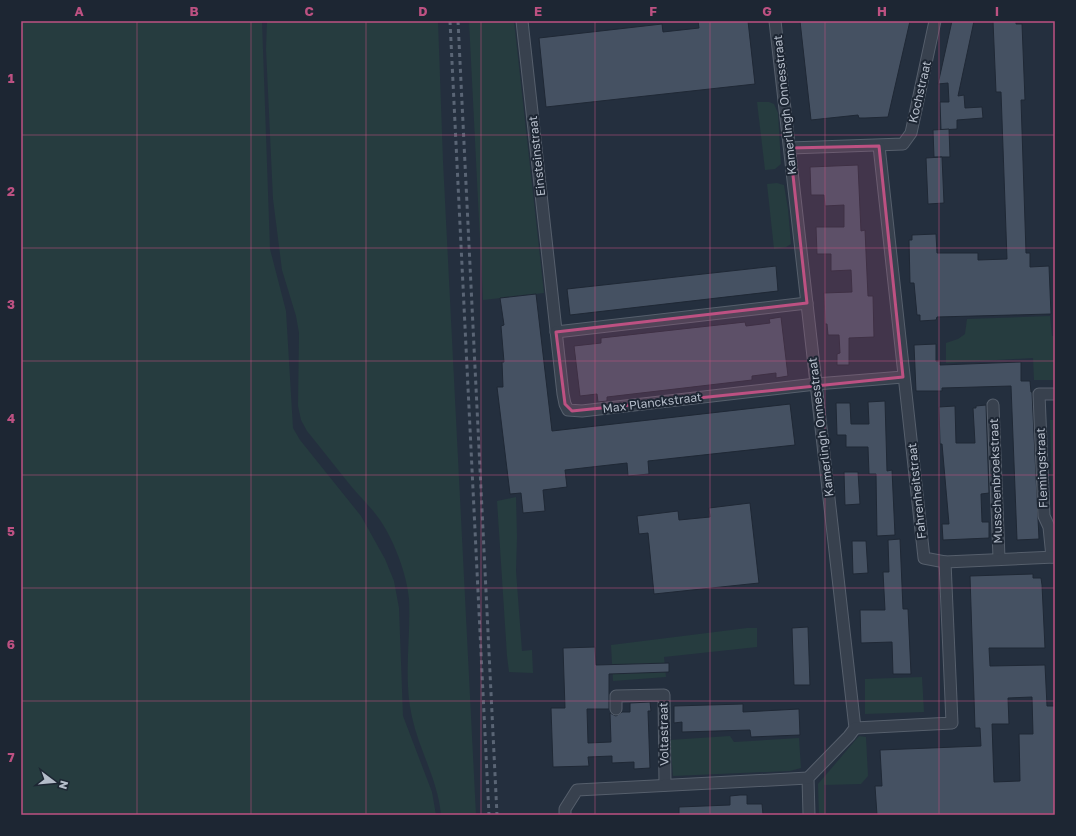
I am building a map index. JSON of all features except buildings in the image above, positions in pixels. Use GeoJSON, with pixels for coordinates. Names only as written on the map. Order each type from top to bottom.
{"type":"FeatureCollection","features":[{"type":"Feature","properties":{"kind":"street","name":"Einsteinstraat"},"geometry":{"type":"LineString","coordinates":[[522,21],[552,291]]}},
{"type":"Feature","properties":{"kind":"street","name":"Kamerlingh Onnesstraat"},"geometry":{"type":"LineString","coordinates":[[775,21],[855,728]]}},
{"type":"Feature","properties":{"kind":"street","name":"Kochstraat"},"geometry":{"type":"LineString","coordinates":[[790,148],[903,144],[911,133],[935,21]]}},
{"type":"Feature","properties":{"kind":"street","name":"Fahrenheitstraat"},"geometry":{"type":"LineString","coordinates":[[879,146],[903,377],[924,558],[945,562]]}},
{"type":"Feature","properties":{"kind":"street","name":"Max Planckstraat"},"geometry":{"type":"LineString","coordinates":[[552,291],[564,404],[568,410],[572,411],[816,384],[903,377]]}},
{"type":"Feature","properties":{"kind":"street"},"geometry":{"type":"LineString","coordinates":[[556,332],[807,303]]}},
{"type":"Feature","properties":{"kind":"street","name":"Flemingstraat"},"geometry":{"type":"LineString","coordinates":[[1053,557],[1049,527],[1044,516],[1039,394],[1055,394]]}},
{"type":"Feature","properties":{"kind":"street","name":"Musschenbroekstraat"},"geometry":{"type":"LineString","coordinates":[[993,405],[999,558]]}},
{"type":"Feature","properties":{"kind":"street","name":"Musschenbroekstraat"},"geometry":{"type":"LineString","coordinates":[[945,562],[999,558],[1053,557]]}},
{"type":"Feature","properties":{"kind":"street"},"geometry":{"type":"LineString","coordinates":[[565,815],[565,808],[577,790],[808,778],[850,736],[855,728],[952,723],[945,562]]}},
{"type":"Feature","properties":{"kind":"street","name":"Voltastraat"},"geometry":{"type":"LineString","coordinates":[[616,709],[616,696],[664,695],[665,785]]}},
{"type":"Feature","properties":{"kind":"street"},"geometry":{"type":"LineString","coordinates":[[808,778],[809,815]]}},
{"type":"Feature","properties":{"kind":"highlighted area"},"geometry":{"type":"Polygon","coordinates":[[[879,146],[903,377],[572,411],[565,404],[556,332],[807,303],[790,148],[879,146]]]}},
{"type":"Feature","properties":{"kind":"green space"},"geometry":{"type":"Polygon","coordinates":[[[21,21],[262,21],[270,249],[286,311],[293,428],[300,440],[361,516],[385,559],[394,581],[399,608],[403,716],[432,792],[436,815],[21,815],[21,21]]]}},
{"type":"Feature","properties":{"kind":"green space"},"geometry":{"type":"Polygon","coordinates":[[[267,21],[438,21],[443,161],[476,815],[441,815],[436,790],[415,729],[409,702],[408,688],[409,599],[406,579],[395,547],[377,516],[307,431],[301,420],[298,406],[299,333],[296,316],[282,270],[273,199],[266,49],[267,21]]]}},
{"type":"Feature","properties":{"kind":"green space"},"geometry":{"type":"Polygon","coordinates":[[[469,21],[514,21],[544,293],[483,300],[469,21]]]}},
{"type":"Feature","properties":{"kind":"green space"},"geometry":{"type":"Polygon","coordinates":[[[757,102],[769,102],[774,104],[778,113],[781,164],[775,169],[765,170],[757,102]]]}},
{"type":"Feature","properties":{"kind":"green space"},"geometry":{"type":"Polygon","coordinates":[[[777,183],[784,185],[791,244],[786,247],[774,249],[767,184],[777,183]]]}},
{"type":"Feature","properties":{"kind":"green space"},"geometry":{"type":"Polygon","coordinates":[[[1050,316],[1052,336],[1055,336],[1055,380],[1034,380],[1033,358],[946,363],[946,343],[958,339],[965,334],[967,319],[1050,316]]]}},
{"type":"Feature","properties":{"kind":"green space"},"geometry":{"type":"Polygon","coordinates":[[[1050,420],[1055,420],[1054,548],[1050,420]]]}},
{"type":"Feature","properties":{"kind":"green space"},"geometry":{"type":"Polygon","coordinates":[[[516,497],[516,571],[522,651],[532,650],[533,673],[509,672],[507,656],[497,501],[516,497]]]}},
{"type":"Feature","properties":{"kind":"green space"},"geometry":{"type":"Polygon","coordinates":[[[757,628],[757,647],[664,657],[666,677],[613,681],[611,645],[757,628]]]}},
{"type":"Feature","properties":{"kind":"green space"},"geometry":{"type":"Polygon","coordinates":[[[922,677],[924,712],[865,714],[865,679],[922,677]]]}},
{"type":"Feature","properties":{"kind":"green space"},"geometry":{"type":"Polygon","coordinates":[[[730,736],[734,742],[799,738],[801,768],[790,771],[673,776],[670,740],[730,736]]]}},
{"type":"Feature","properties":{"kind":"green space"},"geometry":{"type":"Polygon","coordinates":[[[859,736],[866,737],[868,776],[861,784],[824,785],[825,815],[819,815],[818,784],[859,736]]]}},
{"type":"Feature","properties":{"kind":"railway"},"geometry":{"type":"LineString","coordinates":[[450,21],[489,815]]}},
{"type":"Feature","properties":{"kind":"railway"},"geometry":{"type":"LineString","coordinates":[[458,21],[497,815]]}}]}
